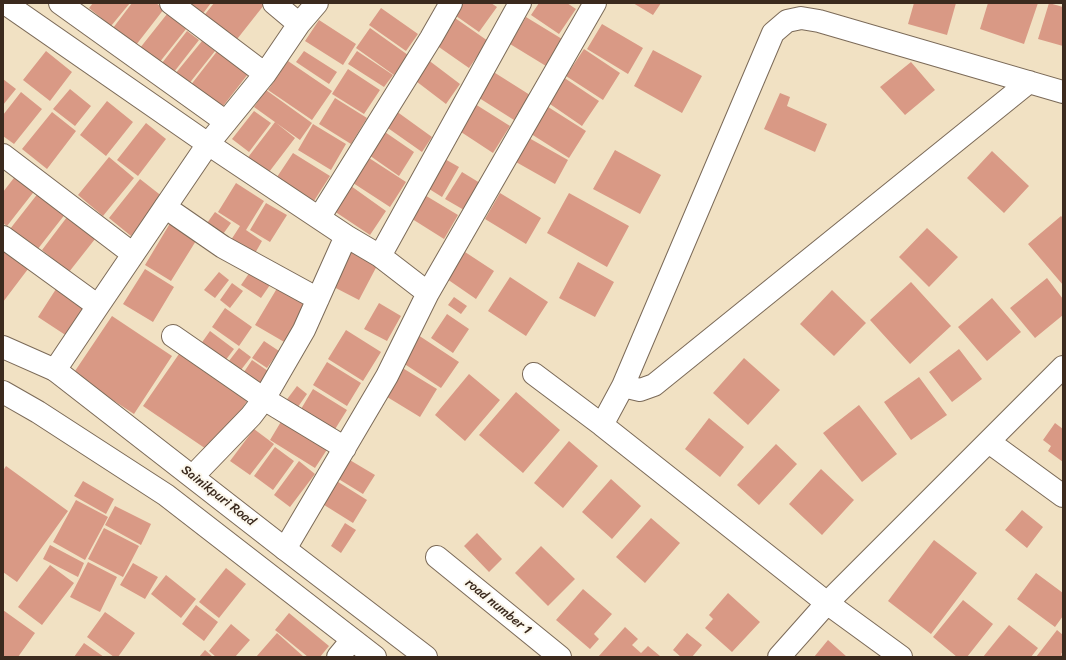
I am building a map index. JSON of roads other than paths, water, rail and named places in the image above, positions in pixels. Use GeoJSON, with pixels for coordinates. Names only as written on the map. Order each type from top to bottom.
{"type":"FeatureCollection","features":[{"type":"Feature","properties":{"kind":"street"},"geometry":{"type":"LineString","coordinates":[[5,3],[208,144],[346,236],[380,256],[428,293]]}},
{"type":"Feature","properties":{"kind":"street"},"geometry":{"type":"LineString","coordinates":[[60,3],[226,122]]}},
{"type":"Feature","properties":{"kind":"street"},"geometry":{"type":"LineString","coordinates":[[171,3],[265,74]]}},
{"type":"Feature","properties":{"kind":"street"},"geometry":{"type":"LineString","coordinates":[[274,3],[299,24]]}},
{"type":"Feature","properties":{"kind":"street"},"geometry":{"type":"LineString","coordinates":[[55,370],[208,144],[265,74],[299,24],[317,3]]}},
{"type":"Feature","properties":{"kind":"street"},"geometry":{"type":"LineString","coordinates":[[319,218],[431,38],[451,3]]}},
{"type":"Feature","properties":{"kind":"street"},"geometry":{"type":"LineString","coordinates":[[380,256],[520,3]]}},
{"type":"Feature","properties":{"kind":"street"},"geometry":{"type":"LineString","coordinates":[[285,549],[387,376],[428,293],[595,3]]}},
{"type":"Feature","properties":{"kind":"street"},"geometry":{"type":"LineString","coordinates":[[602,425],[624,386],[773,33],[787,21],[801,18],[819,21],[1063,92]]}},
{"type":"Feature","properties":{"kind":"street"},"geometry":{"type":"LineString","coordinates":[[624,386],[640,390],[654,385],[1029,82]]}},
{"type":"Feature","properties":{"kind":"street"},"geometry":{"type":"LineString","coordinates":[[3,155],[133,254]]}},
{"type":"Feature","properties":{"kind":"street"},"geometry":{"type":"LineString","coordinates":[[165,207],[223,247],[318,299]]}},
{"type":"Feature","properties":{"kind":"street"},"geometry":{"type":"LineString","coordinates":[[193,476],[251,416],[264,399],[304,330],[346,236]]}},
{"type":"Feature","properties":{"kind":"street"},"geometry":{"type":"LineString","coordinates":[[3,237],[98,306]]}},
{"type":"Feature","properties":{"kind":"street"},"geometry":{"type":"LineString","coordinates":[[172,336],[264,399],[345,448]]}},
{"type":"Feature","properties":{"kind":"street","name":"Sainikpuri Road"},"geometry":{"type":"LineString","coordinates":[[3,347],[55,370],[426,657]]}},
{"type":"Feature","properties":{"kind":"street"},"geometry":{"type":"LineString","coordinates":[[779,657],[827,603],[1063,367]]}},
{"type":"Feature","properties":{"kind":"street"},"geometry":{"type":"LineString","coordinates":[[534,374],[602,425],[827,603],[901,657]]}},
{"type":"Feature","properties":{"kind":"street"},"geometry":{"type":"LineString","coordinates":[[3,392],[38,412],[166,495],[375,657]]}},
{"type":"Feature","properties":{"kind":"street"},"geometry":{"type":"LineString","coordinates":[[989,442],[1063,496]]}},
{"type":"Feature","properties":{"kind":"street","name":"road number 1"},"geometry":{"type":"LineString","coordinates":[[437,557],[560,657]]}},
{"type":"Feature","properties":{"kind":"street"},"geometry":{"type":"LineString","coordinates":[[338,657],[352,640]]}}]}
